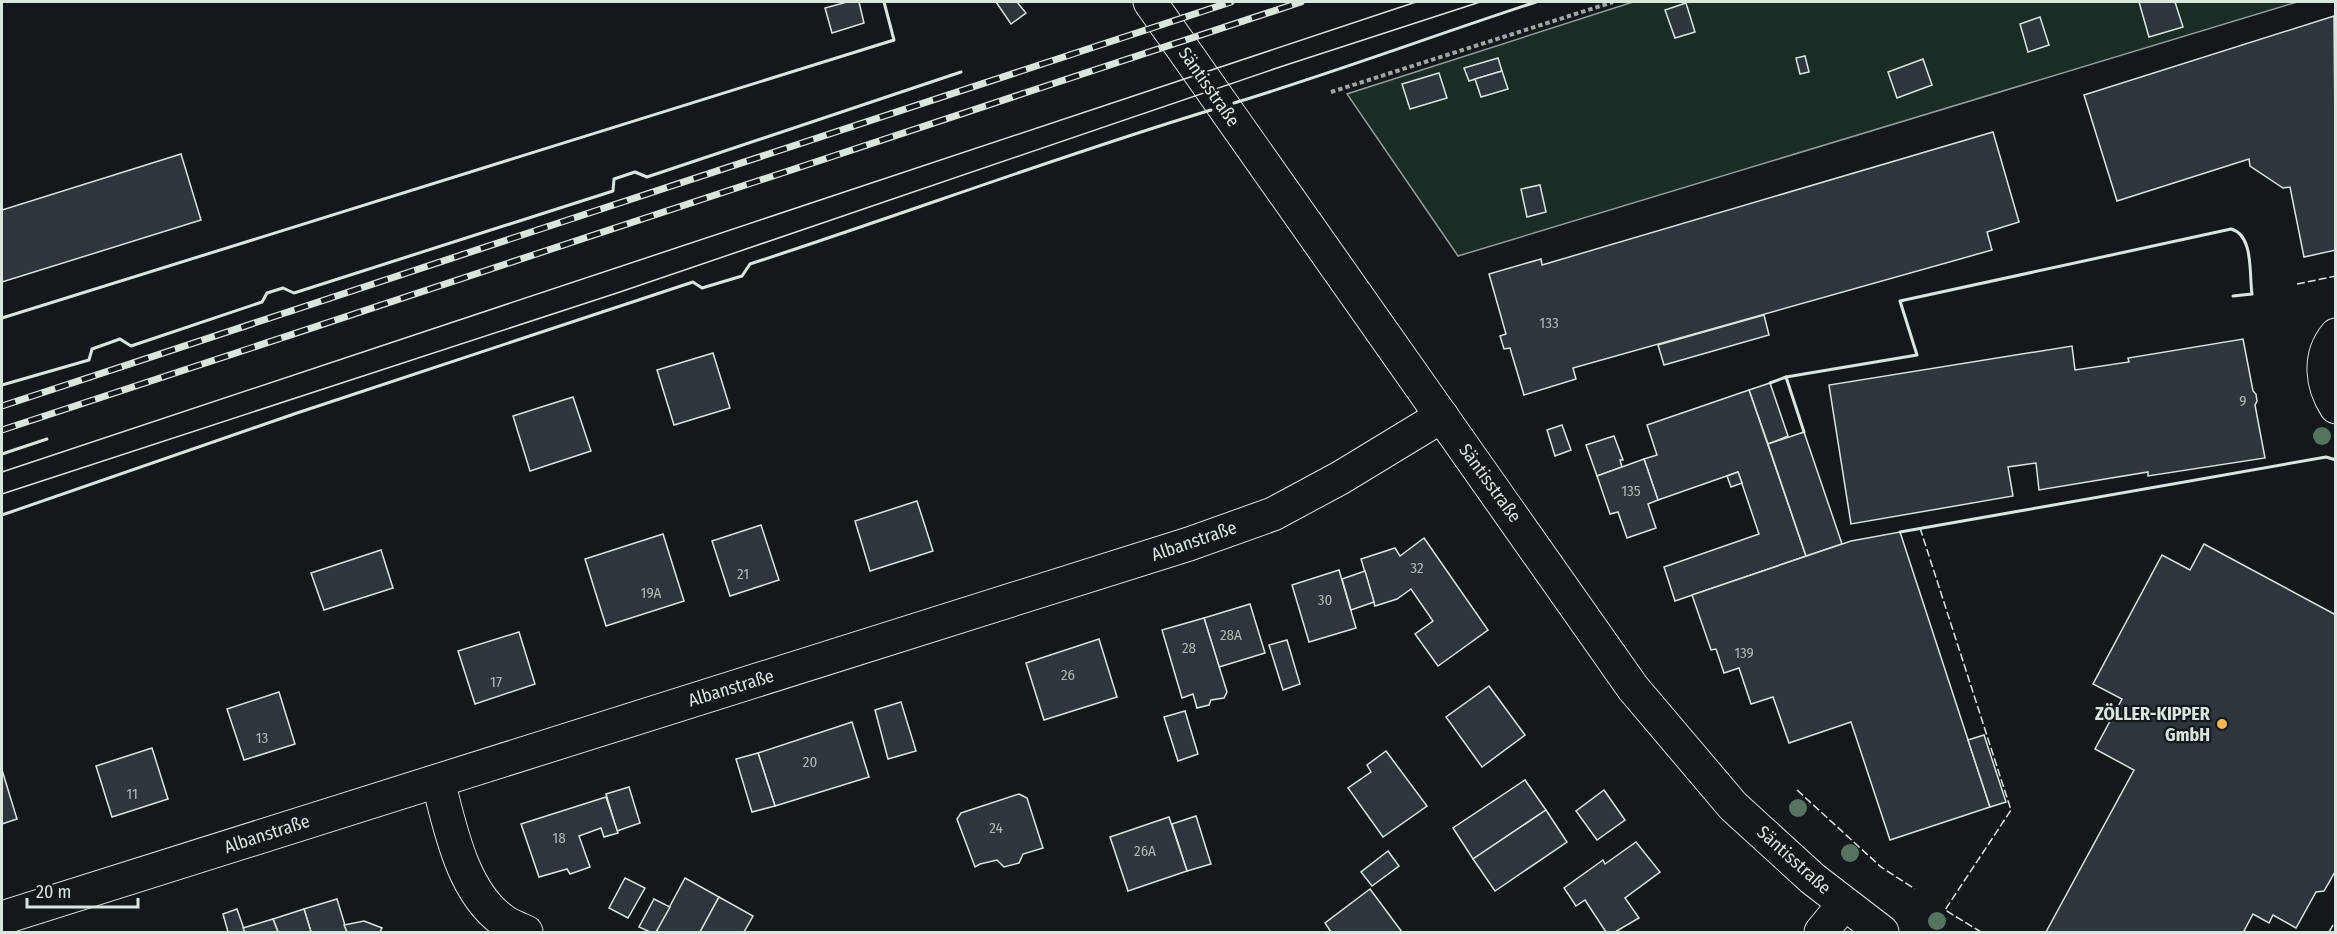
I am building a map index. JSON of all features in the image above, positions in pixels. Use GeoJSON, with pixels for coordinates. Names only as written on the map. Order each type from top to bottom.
{"type":"FeatureCollection","features":[{"type":"Feature","properties":{"kind":"street","name":"Säntisstraße"},"geometry":{"type":"LineString","coordinates":[[1150,2],[1633,688],[1733,806],[1780,850],[1844,904],[1821,933]]}},
{"type":"Feature","properties":{"kind":"street"},"geometry":{"type":"LineString","coordinates":[[2336,335],[2326,352],[2324,366],[2328,395],[2336,407]]}},
{"type":"Feature","properties":{"kind":"street","name":"Albanstraße"},"geometry":{"type":"LineString","coordinates":[[2,918],[1179,547],[1273,514],[1340,478],[1442,416]]}},
{"type":"Feature","properties":{"kind":"street"},"geometry":{"type":"LineString","coordinates":[[438,781],[454,847],[475,891],[504,921],[526,933]]}},
{"type":"Feature","properties":{"kind":"street"},"geometry":{"type":"LineString","coordinates":[[1844,904],[1882,933]]}},
{"type":"Feature","properties":{"kind":"path"},"geometry":{"type":"LineString","coordinates":[[1331,92],[1613,2]]}},
{"type":"Feature","properties":{"kind":"green space"},"geometry":{"type":"Polygon","coordinates":[[[1633,2],[2297,2],[1458,256],[1347,94],[1633,2]]]}},
{"type":"Feature","properties":{"kind":"building"},"geometry":{"type":"Polygon","coordinates":[[[847,2],[859,2],[864,23],[832,33],[825,8],[847,2]]]}},
{"type":"Feature","properties":{"kind":"building"},"geometry":{"type":"Polygon","coordinates":[[[996,2],[1017,2],[1026,13],[1011,24],[996,2]]]}},
{"type":"Feature","properties":{"kind":"building"},"geometry":{"type":"Polygon","coordinates":[[[2139,2],[2175,2],[2183,27],[2149,37],[2139,2]]]}},
{"type":"Feature","properties":{"kind":"building"},"geometry":{"type":"Polygon","coordinates":[[[1686,3],[1695,32],[1675,38],[1665,10],[1686,3]]]}},
{"type":"Feature","properties":{"kind":"building"},"geometry":{"type":"Polygon","coordinates":[[[2334,16],[2336,250],[2304,257],[2290,187],[2283,188],[2250,166],[2249,159],[2117,201],[2084,95],[2334,16]]]}},
{"type":"Feature","properties":{"kind":"building"},"geometry":{"type":"Polygon","coordinates":[[[2040,17],[2049,45],[2028,52],[2020,24],[2040,17]]]}},
{"type":"Feature","properties":{"kind":"building"},"geometry":{"type":"Polygon","coordinates":[[[1805,56],[1809,72],[1800,74],[1796,58],[1805,56]]]}},
{"type":"Feature","properties":{"kind":"building"},"geometry":{"type":"Polygon","coordinates":[[[1498,58],[1502,71],[1469,81],[1464,68],[1498,58]]]}},
{"type":"Feature","properties":{"kind":"building"},"geometry":{"type":"Polygon","coordinates":[[[1923,59],[1932,85],[1897,98],[1888,72],[1923,59]]]}},
{"type":"Feature","properties":{"kind":"building"},"geometry":{"type":"Polygon","coordinates":[[[1502,71],[1508,89],[1481,97],[1475,79],[1502,71]]]}},
{"type":"Feature","properties":{"kind":"building"},"geometry":{"type":"Polygon","coordinates":[[[1439,73],[1447,98],[1410,109],[1402,84],[1439,73]]]}},
{"type":"Feature","properties":{"kind":"building"},"geometry":{"type":"Polygon","coordinates":[[[1993,132],[2019,222],[1987,232],[1992,250],[1573,368],[1576,379],[1524,395],[1510,348],[1504,349],[1500,336],[1506,334],[1489,274],[1541,259],[1542,265],[1993,132]]]}},
{"type":"Feature","properties":{"kind":"building"},"geometry":{"type":"Polygon","coordinates":[[[181,154],[201,220],[2,282],[2,210],[181,154]]]}},
{"type":"Feature","properties":{"kind":"building"},"geometry":{"type":"Polygon","coordinates":[[[1540,185],[1546,212],[1527,217],[1521,189],[1540,185]]]}},
{"type":"Feature","properties":{"kind":"building"},"geometry":{"type":"Polygon","coordinates":[[[1764,315],[1769,335],[1664,365],[1658,345],[1764,315]]]}},
{"type":"Feature","properties":{"kind":"building"},"geometry":{"type":"Polygon","coordinates":[[[2243,339],[2253,391],[2256,394],[2255,405],[2265,458],[2148,476],[2148,472],[2039,490],[2036,463],[2008,467],[2013,496],[1851,524],[1829,385],[2072,346],[2075,370],[2129,362],[2128,358],[2243,339]]]}},
{"type":"Feature","properties":{"kind":"building"},"geometry":{"type":"Polygon","coordinates":[[[713,353],[730,408],[674,425],[657,370],[713,353]]]}},
{"type":"Feature","properties":{"kind":"building"},"geometry":{"type":"Polygon","coordinates":[[[1770,383],[1788,436],[1768,444],[1749,390],[1770,383]]]}},
{"type":"Feature","properties":{"kind":"building"},"geometry":{"type":"Polygon","coordinates":[[[1749,390],[1806,556],[1675,601],[1664,567],[1759,534],[1738,472],[1658,500],[1644,459],[1657,455],[1647,425],[1749,390]]]}},
{"type":"Feature","properties":{"kind":"building"},"geometry":{"type":"Polygon","coordinates":[[[573,397],[591,451],[530,471],[513,416],[573,397]]]}},
{"type":"Feature","properties":{"kind":"building"},"geometry":{"type":"Polygon","coordinates":[[[1562,425],[1571,450],[1555,456],[1547,430],[1562,425]]]}},
{"type":"Feature","properties":{"kind":"building"},"geometry":{"type":"Polygon","coordinates":[[[1804,432],[1842,544],[1806,556],[1768,444],[1804,432]]]}},
{"type":"Feature","properties":{"kind":"building"},"geometry":{"type":"Polygon","coordinates":[[[1614,436],[1623,460],[1620,460],[1622,467],[1597,476],[1586,445],[1614,436]]]}},
{"type":"Feature","properties":{"kind":"building"},"geometry":{"type":"Polygon","coordinates":[[[1644,459],[1658,500],[1648,504],[1656,528],[1627,538],[1618,512],[1610,514],[1597,476],[1644,459]]]}},
{"type":"Feature","properties":{"kind":"building"},"geometry":{"type":"Polygon","coordinates":[[[1738,472],[1742,483],[1731,487],[1727,476],[1738,472]]]}},
{"type":"Feature","properties":{"kind":"building"},"geometry":{"type":"Polygon","coordinates":[[[917,501],[933,551],[870,571],[855,521],[917,501]]]}},
{"type":"Feature","properties":{"kind":"building"},"geometry":{"type":"Polygon","coordinates":[[[761,525],[779,580],[730,596],[712,541],[761,525]]]}},
{"type":"Feature","properties":{"kind":"building"},"geometry":{"type":"Polygon","coordinates":[[[1900,532],[1990,807],[1890,840],[1851,722],[1789,743],[1773,697],[1751,704],[1739,668],[1724,673],[1716,649],[1711,650],[1692,595],[1851,541],[1900,532]]]}},
{"type":"Feature","properties":{"kind":"building"},"geometry":{"type":"Polygon","coordinates":[[[663,534],[684,601],[606,626],[585,559],[663,534]]]}},
{"type":"Feature","properties":{"kind":"building"},"geometry":{"type":"Polygon","coordinates":[[[1424,538],[1488,630],[1438,666],[1415,634],[1433,621],[1411,589],[1397,599],[1375,606],[1361,559],[1395,548],[1400,556],[1424,538]]]}},
{"type":"Feature","properties":{"kind":"building","name":"ZÖLLER-KIPPER GmbH"},"geometry":{"type":"Polygon","coordinates":[[[2204,544],[2336,615],[2336,870],[2324,891],[2316,892],[2296,928],[2273,915],[2269,923],[2253,914],[2244,931],[2247,932],[2046,932],[2134,770],[2095,749],[2122,699],[2093,684],[2162,555],[2190,570],[2204,544]]]}},
{"type":"Feature","properties":{"kind":"building"},"geometry":{"type":"Polygon","coordinates":[[[381,550],[393,588],[324,610],[311,573],[381,550]]]}},
{"type":"Feature","properties":{"kind":"building"},"geometry":{"type":"Polygon","coordinates":[[[1339,570],[1356,628],[1309,642],[1292,585],[1339,570]]]}},
{"type":"Feature","properties":{"kind":"building"},"geometry":{"type":"Polygon","coordinates":[[[1365,571],[1374,602],[1351,610],[1342,579],[1365,571]]]}},
{"type":"Feature","properties":{"kind":"building"},"geometry":{"type":"Polygon","coordinates":[[[1250,604],[1265,653],[1219,667],[1204,618],[1250,604]]]}},
{"type":"Feature","properties":{"kind":"building"},"geometry":{"type":"Polygon","coordinates":[[[1204,618],[1227,692],[1224,698],[1211,700],[1209,705],[1197,708],[1193,694],[1182,698],[1162,630],[1204,618]]]}},
{"type":"Feature","properties":{"kind":"building"},"geometry":{"type":"Polygon","coordinates":[[[519,632],[535,684],[475,704],[458,651],[519,632]]]}},
{"type":"Feature","properties":{"kind":"building"},"geometry":{"type":"Polygon","coordinates":[[[1099,639],[1117,697],[1044,720],[1026,663],[1099,639]]]}},
{"type":"Feature","properties":{"kind":"building"},"geometry":{"type":"Polygon","coordinates":[[[1287,640],[1300,684],[1283,690],[1269,645],[1287,640]]]}},
{"type":"Feature","properties":{"kind":"building"},"geometry":{"type":"Polygon","coordinates":[[[1489,686],[1525,735],[1482,767],[1446,717],[1489,686]]]}},
{"type":"Feature","properties":{"kind":"building"},"geometry":{"type":"Polygon","coordinates":[[[279,692],[295,744],[244,760],[227,709],[279,692]]]}},
{"type":"Feature","properties":{"kind":"building"},"geometry":{"type":"Polygon","coordinates":[[[901,702],[916,751],[888,759],[875,710],[901,702]]]}},
{"type":"Feature","properties":{"kind":"building"},"geometry":{"type":"Polygon","coordinates":[[[1185,711],[1198,754],[1178,761],[1164,717],[1185,711]]]}},
{"type":"Feature","properties":{"kind":"building"},"geometry":{"type":"Polygon","coordinates":[[[852,722],[869,777],[775,806],[758,753],[852,722]]]}},
{"type":"Feature","properties":{"kind":"building"},"geometry":{"type":"Polygon","coordinates":[[[1984,735],[2006,802],[1990,807],[1968,740],[1984,735]]]}},
{"type":"Feature","properties":{"kind":"building"},"geometry":{"type":"Polygon","coordinates":[[[152,748],[168,799],[112,817],[96,766],[152,748]]]}},
{"type":"Feature","properties":{"kind":"building"},"geometry":{"type":"Polygon","coordinates":[[[1386,751],[1427,806],[1383,837],[1348,788],[1371,772],[1367,765],[1386,751]]]}},
{"type":"Feature","properties":{"kind":"building"},"geometry":{"type":"Polygon","coordinates":[[[758,753],[775,806],[752,812],[736,759],[758,753]]]}},
{"type":"Feature","properties":{"kind":"building"},"geometry":{"type":"Polygon","coordinates":[[[2,770],[17,819],[2,824],[2,770]]]}},
{"type":"Feature","properties":{"kind":"building"},"geometry":{"type":"Polygon","coordinates":[[[1525,780],[1546,810],[1473,859],[1453,828],[1525,780]]]}},
{"type":"Feature","properties":{"kind":"building"},"geometry":{"type":"Polygon","coordinates":[[[629,787],[640,823],[617,831],[606,794],[629,787]]]}},
{"type":"Feature","properties":{"kind":"building"},"geometry":{"type":"Polygon","coordinates":[[[1604,790],[1625,820],[1597,840],[1576,811],[1604,790]]]}},
{"type":"Feature","properties":{"kind":"building"},"geometry":{"type":"Polygon","coordinates":[[[1019,794],[1027,798],[1043,848],[1023,854],[1019,863],[1004,867],[997,860],[975,867],[957,819],[961,813],[1019,794]]]}},
{"type":"Feature","properties":{"kind":"building"},"geometry":{"type":"Polygon","coordinates":[[[606,797],[618,833],[604,837],[601,828],[579,836],[590,867],[570,874],[567,869],[539,877],[521,824],[606,797]]]}},
{"type":"Feature","properties":{"kind":"building"},"geometry":{"type":"Polygon","coordinates":[[[1546,810],[1567,842],[1495,891],[1473,859],[1546,810]]]}},
{"type":"Feature","properties":{"kind":"building"},"geometry":{"type":"Polygon","coordinates":[[[1196,816],[1211,864],[1187,871],[1172,824],[1196,816]]]}},
{"type":"Feature","properties":{"kind":"building"},"geometry":{"type":"Polygon","coordinates":[[[1169,817],[1187,871],[1128,891],[1110,837],[1169,817]]]}},
{"type":"Feature","properties":{"kind":"building"},"geometry":{"type":"Polygon","coordinates":[[[1636,842],[1660,872],[1625,898],[1639,918],[1615,932],[1606,932],[1585,900],[1576,906],[1564,888],[1603,860],[1605,864],[1636,842]]]}},
{"type":"Feature","properties":{"kind":"building"},"geometry":{"type":"Polygon","coordinates":[[[1388,851],[1399,866],[1372,886],[1361,872],[1388,851]]]}},
{"type":"Feature","properties":{"kind":"building"},"geometry":{"type":"Polygon","coordinates":[[[625,878],[645,888],[628,918],[609,908],[625,878]]]}},
{"type":"Feature","properties":{"kind":"building"},"geometry":{"type":"Polygon","coordinates":[[[685,878],[719,897],[700,932],[656,932],[685,878]]]}},
{"type":"Feature","properties":{"kind":"building"},"geometry":{"type":"Polygon","coordinates":[[[1370,889],[1402,932],[1331,932],[1325,923],[1370,889]]]}},
{"type":"Feature","properties":{"kind":"building"},"geometry":{"type":"Polygon","coordinates":[[[719,897],[753,916],[744,932],[700,932],[719,897]]]}},
{"type":"Feature","properties":{"kind":"building"},"geometry":{"type":"Polygon","coordinates":[[[337,899],[347,932],[311,932],[304,909],[337,899]]]}},
{"type":"Feature","properties":{"kind":"building"},"geometry":{"type":"Polygon","coordinates":[[[654,899],[670,907],[656,932],[650,932],[639,927],[654,899]]]}},
{"type":"Feature","properties":{"kind":"building"},"geometry":{"type":"Polygon","coordinates":[[[237,909],[245,932],[228,932],[223,914],[237,909]]]}},
{"type":"Feature","properties":{"kind":"building"},"geometry":{"type":"Polygon","coordinates":[[[304,909],[311,932],[278,932],[273,919],[304,909]]]}},
{"type":"Feature","properties":{"kind":"building"},"geometry":{"type":"Polygon","coordinates":[[[273,919],[278,932],[245,932],[243,928],[273,919]]]}},
{"type":"Feature","properties":{"kind":"building"},"geometry":{"type":"Polygon","coordinates":[[[364,921],[382,928],[380,932],[347,932],[344,925],[364,921]]]}},
{"type":"Feature","properties":{"kind":"tram line"},"geometry":{"type":"LineString","coordinates":[[2,472],[1416,2]]}},
{"type":"Feature","properties":{"kind":"tram line"},"geometry":{"type":"LineString","coordinates":[[2,494],[620,292],[1280,67],[1480,2]]}},
{"type":"Feature","properties":{"kind":"railway"},"geometry":{"type":"LineString","coordinates":[[2,406],[1231,2]]}},
{"type":"Feature","properties":{"kind":"railway"},"geometry":{"type":"LineString","coordinates":[[2,430],[1301,2]]}},
{"type":"Feature","properties":{"kind":"fence"},"geometry":{"type":"LineString","coordinates":[[2297,284],[2336,276]]}},
{"type":"Feature","properties":{"kind":"fence"},"geometry":{"type":"LineString","coordinates":[[1920,528],[2011,810],[1945,910],[1981,932]]}},
{"type":"Feature","properties":{"kind":"fence"},"geometry":{"type":"LineString","coordinates":[[1797,790],[1881,867],[1915,889]]}},
{"type":"Feature","properties":{"kind":"fence"},"geometry":{"type":"LineString","coordinates":[[2329,932],[2336,920]]}},
{"type":"Feature","properties":{"kind":"wall"},"geometry":{"type":"LineString","coordinates":[[2,318],[894,40],[884,2]]}},
{"type":"Feature","properties":{"kind":"wall"},"geometry":{"type":"LineString","coordinates":[[1234,103],[1536,2]]}},
{"type":"Feature","properties":{"kind":"wall"},"geometry":{"type":"LineString","coordinates":[[2,385],[89,360],[92,349],[120,339],[131,346],[262,302],[267,293],[283,288],[294,293],[613,191],[614,179],[635,172],[647,177],[961,72]]}},
{"type":"Feature","properties":{"kind":"wall"},"geometry":{"type":"LineString","coordinates":[[2,515],[297,413],[693,282],[702,288],[742,276],[750,264],[1211,110]]}},
{"type":"Feature","properties":{"kind":"wall"},"geometry":{"type":"LineString","coordinates":[[1786,377],[1917,355],[1900,301],[2231,229],[2244,239],[2247,247],[2252,294],[2233,296]]}},
{"type":"Feature","properties":{"kind":"wall"},"geometry":{"type":"LineString","coordinates":[[1770,383],[1786,377],[1804,432]]}},
{"type":"Feature","properties":{"kind":"wall"},"geometry":{"type":"LineString","coordinates":[[2,454],[47,439]]}},
{"type":"Feature","properties":{"kind":"wall"},"geometry":{"type":"LineString","coordinates":[[1900,532],[2326,457],[2336,460]]}},
{"type":"Feature","properties":{"kind":"place","name":"ZÖLLER-KIPPER GmbH"},"geometry":{"type":"Point","coordinates":[2222,724]}}]}
